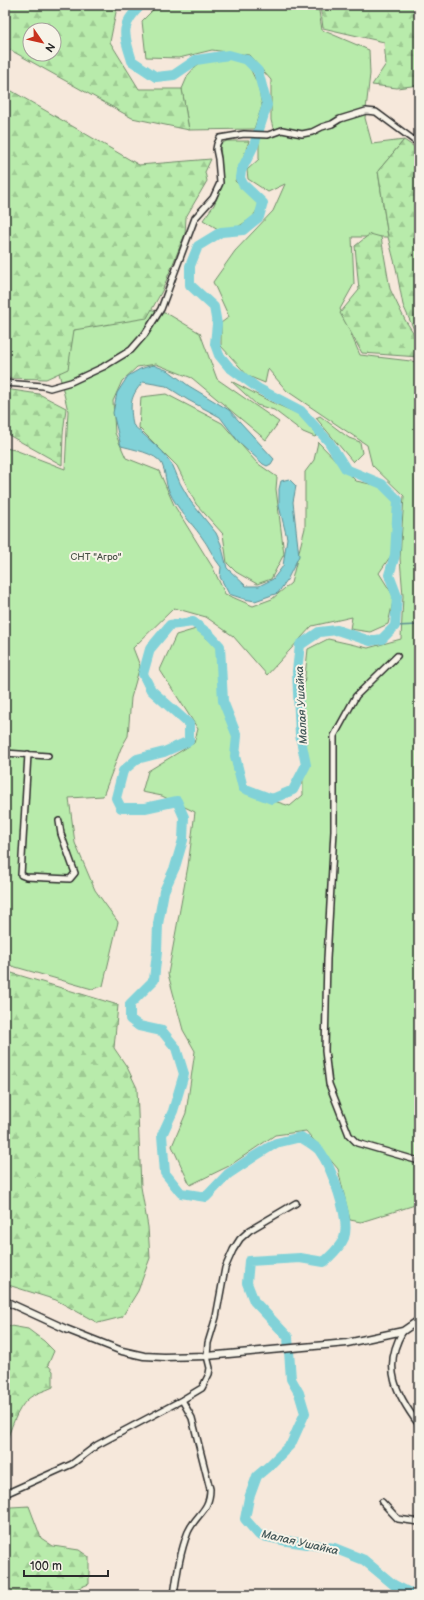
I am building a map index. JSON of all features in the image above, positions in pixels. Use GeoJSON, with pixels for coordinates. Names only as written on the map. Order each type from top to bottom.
{"type":"FeatureCollection","features":[{"type":"Feature","properties":{"kind":"street"},"geometry":{"type":"LineString","coordinates":[[5,383],[43,386],[50,388],[93,373],[131,350],[145,334],[161,309],[195,218],[213,198],[220,183],[216,149],[220,138],[244,134],[268,135],[282,130],[302,134],[312,132],[340,119],[366,111],[376,112],[419,144]]}},
{"type":"Feature","properties":{"kind":"street"},"geometry":{"type":"LineString","coordinates":[[398,656],[356,696],[334,736],[334,831],[327,959],[325,1051],[329,1084],[349,1135],[357,1143],[419,1161]]}},
{"type":"Feature","properties":{"kind":"street"},"geometry":{"type":"LineString","coordinates":[[5,753],[48,756]]}},
{"type":"Feature","properties":{"kind":"street"},"geometry":{"type":"LineString","coordinates":[[28,754],[21,875],[70,879],[73,877],[75,873],[61,834],[59,821]]}},
{"type":"Feature","properties":{"kind":"street"},"geometry":{"type":"LineString","coordinates":[[5,1494],[72,1464],[97,1445],[202,1388],[205,1384],[210,1368],[207,1356],[208,1343],[216,1317],[225,1268],[233,1250],[240,1239],[250,1230],[296,1203]]}},
{"type":"Feature","properties":{"kind":"street"},"geometry":{"type":"LineString","coordinates":[[5,1301],[66,1329],[122,1352],[144,1356],[207,1356],[305,1348],[347,1343],[403,1332]]}},
{"type":"Feature","properties":{"kind":"street"},"geometry":{"type":"LineString","coordinates":[[419,1320],[403,1332],[395,1347],[392,1367],[400,1397],[419,1426]]}},
{"type":"Feature","properties":{"kind":"street"},"geometry":{"type":"LineString","coordinates":[[174,1595],[179,1559],[183,1546],[189,1530],[208,1505],[210,1497],[210,1489],[192,1418],[182,1400]]}},
{"type":"Feature","properties":{"kind":"street"},"geometry":{"type":"LineString","coordinates":[[382,1502],[398,1519],[419,1522]]}},
{"type":"Feature","properties":{"kind":"green space"},"geometry":{"type":"Polygon","coordinates":[[[5,5],[115,5],[117,7],[110,42],[139,89],[182,89],[189,130],[132,118],[32,62],[62,62],[62,22],[22,22],[22,57],[5,47],[5,5]]]}},
{"type":"Feature","properties":{"kind":"green space"},"geometry":{"type":"Polygon","coordinates":[[[158,5],[318,5],[322,30],[369,50],[370,74],[365,118],[372,144],[404,140],[378,171],[388,237],[352,237],[354,284],[340,309],[360,355],[419,362],[419,1191],[415,1205],[361,1222],[350,1220],[338,1169],[306,1131],[275,1135],[229,1166],[190,1185],[172,1146],[186,1113],[195,1051],[183,1030],[168,974],[188,866],[195,812],[162,796],[142,792],[148,771],[194,743],[198,729],[160,670],[176,635],[196,629],[216,646],[220,678],[235,732],[239,790],[290,806],[303,795],[302,704],[308,649],[328,639],[368,648],[401,639],[403,596],[400,558],[404,496],[372,465],[367,445],[287,391],[268,369],[265,383],[248,376],[221,346],[221,323],[229,317],[213,282],[235,251],[273,211],[285,184],[268,192],[248,179],[247,170],[259,159],[259,138],[275,136],[271,120],[271,80],[249,55],[212,50],[179,58],[146,57],[142,21],[158,5]]]}},
{"type":"Feature","properties":{"kind":"green space"},"geometry":{"type":"Polygon","coordinates":[[[320,5],[419,5],[419,85],[397,88],[372,85],[386,64],[384,42],[323,28],[320,5]]]}},
{"type":"Feature","properties":{"kind":"green space"},"geometry":{"type":"Polygon","coordinates":[[[223,58],[238,60],[249,66],[258,85],[262,106],[254,129],[189,130],[182,89],[188,75],[203,61],[223,58]]]}},
{"type":"Feature","properties":{"kind":"green space"},"geometry":{"type":"Polygon","coordinates":[[[5,87],[139,165],[211,159],[205,172],[207,181],[186,217],[185,234],[162,291],[147,318],[74,330],[68,369],[46,379],[5,378],[5,87]]]}},
{"type":"Feature","properties":{"kind":"green space"},"geometry":{"type":"Polygon","coordinates":[[[404,140],[419,150],[419,335],[416,334],[403,305],[388,237],[378,171],[404,140]]]}},
{"type":"Feature","properties":{"kind":"green space"},"geometry":{"type":"Polygon","coordinates":[[[227,141],[249,141],[235,181],[260,205],[252,218],[236,228],[218,229],[203,220],[214,205],[223,183],[220,144],[227,141]]]}},
{"type":"Feature","properties":{"kind":"green space"},"geometry":{"type":"Polygon","coordinates":[[[370,234],[381,237],[390,289],[405,320],[419,341],[419,357],[362,353],[340,313],[359,290],[355,246],[370,234]]]}},
{"type":"Feature","properties":{"kind":"green space","name":"СНТ \"Агро\""},"geometry":{"type":"Polygon","coordinates":[[[138,306],[168,314],[200,333],[217,379],[279,422],[266,440],[192,378],[156,364],[137,367],[122,381],[113,401],[115,433],[126,458],[159,471],[174,505],[213,568],[225,594],[253,606],[272,599],[291,583],[305,528],[305,472],[314,460],[318,442],[356,481],[380,486],[395,502],[392,554],[379,573],[394,597],[388,624],[370,632],[350,629],[352,617],[312,626],[267,675],[233,636],[206,617],[174,608],[133,648],[140,666],[131,698],[128,736],[121,748],[103,796],[69,798],[75,843],[95,890],[118,922],[103,986],[92,989],[5,964],[5,448],[15,450],[65,469],[68,411],[51,339],[138,306]]]}},
{"type":"Feature","properties":{"kind":"green space"},"geometry":{"type":"Polygon","coordinates":[[[231,381],[271,402],[299,414],[317,435],[315,437],[303,432],[274,410],[257,405],[231,381]]]}},
{"type":"Feature","properties":{"kind":"green space"},"geometry":{"type":"Polygon","coordinates":[[[5,389],[39,394],[66,408],[62,465],[5,433],[5,389]]]}},
{"type":"Feature","properties":{"kind":"green space"},"geometry":{"type":"Polygon","coordinates":[[[166,394],[222,423],[257,463],[277,477],[276,489],[284,554],[271,579],[257,584],[236,572],[227,563],[223,534],[196,504],[177,466],[139,428],[141,397],[166,394]]]}},
{"type":"Feature","properties":{"kind":"green space"},"geometry":{"type":"Polygon","coordinates":[[[320,416],[349,438],[360,442],[362,453],[353,462],[316,418],[320,416]]]}},
{"type":"Feature","properties":{"kind":"green space"},"geometry":{"type":"Polygon","coordinates":[[[5,971],[118,1005],[114,1048],[127,1067],[137,1088],[141,1187],[148,1227],[150,1258],[138,1291],[122,1317],[98,1323],[56,1300],[5,1284],[5,971]]]}},
{"type":"Feature","properties":{"kind":"green space"},"geometry":{"type":"Polygon","coordinates":[[[5,1325],[28,1329],[54,1351],[48,1365],[53,1371],[53,1387],[28,1399],[17,1414],[5,1444],[5,1325]]]}},
{"type":"Feature","properties":{"kind":"green space"},"geometry":{"type":"Polygon","coordinates":[[[29,1506],[41,1538],[53,1546],[79,1550],[89,1557],[89,1584],[76,1589],[5,1593],[5,1510],[11,1507],[29,1506]]]}},
{"type":"Feature","properties":{"kind":"water"},"geometry":{"type":"Polygon","coordinates":[[[153,365],[169,371],[189,386],[229,410],[274,459],[271,464],[267,466],[263,464],[238,441],[220,417],[166,386],[143,382],[135,392],[131,407],[133,425],[162,451],[173,466],[180,483],[191,502],[216,533],[221,544],[227,568],[246,586],[259,586],[273,579],[283,566],[287,538],[279,506],[279,489],[281,481],[289,479],[296,486],[293,502],[299,556],[287,580],[278,593],[255,601],[229,594],[220,577],[221,567],[204,540],[172,497],[168,488],[162,464],[159,460],[149,454],[121,446],[113,413],[117,393],[128,376],[140,369],[153,365]]]}},
{"type":"Feature","properties":{"kind":"waterway","name":"Малая Ушайка"},"geometry":{"type":"LineString","coordinates":[[141,5],[126,25],[125,31],[127,44],[132,61],[156,77],[174,75],[196,60],[229,55],[247,60],[258,71],[267,105],[254,145],[241,171],[240,178],[243,184],[263,203],[259,217],[243,230],[221,232],[198,246],[190,266],[190,285],[214,307],[217,324],[215,344],[219,355],[229,367],[259,389],[301,411],[329,442],[346,469],[382,484],[398,500],[395,555],[389,575],[397,596],[395,626],[382,639],[370,641],[337,630],[319,632],[300,645],[297,671],[300,735],[306,765],[293,790],[272,799],[243,788],[235,756],[237,736],[223,701],[220,646],[210,635],[193,622],[170,625],[150,649],[143,674],[151,690],[189,724],[189,741],[164,752],[137,759],[123,771],[116,798],[121,808],[145,808],[177,801],[184,817],[183,840],[175,867],[164,891],[158,924],[154,980],[130,1004],[130,1019],[139,1026],[162,1031],[176,1048],[184,1074],[173,1111],[162,1135],[165,1173],[181,1193],[206,1197],[228,1174],[255,1156],[276,1143],[301,1137],[317,1148],[324,1158],[339,1193],[345,1218],[344,1238],[338,1248],[324,1262],[300,1258],[249,1261],[247,1283],[254,1301],[288,1337],[291,1379],[299,1393],[305,1413],[291,1444],[257,1476],[249,1498],[245,1519],[259,1535],[334,1548],[364,1560],[394,1585],[414,1595]]}},
{"type":"Feature","properties":{"kind":"waterway"},"geometry":{"type":"LineString","coordinates":[[395,626],[419,625]]}}]}
